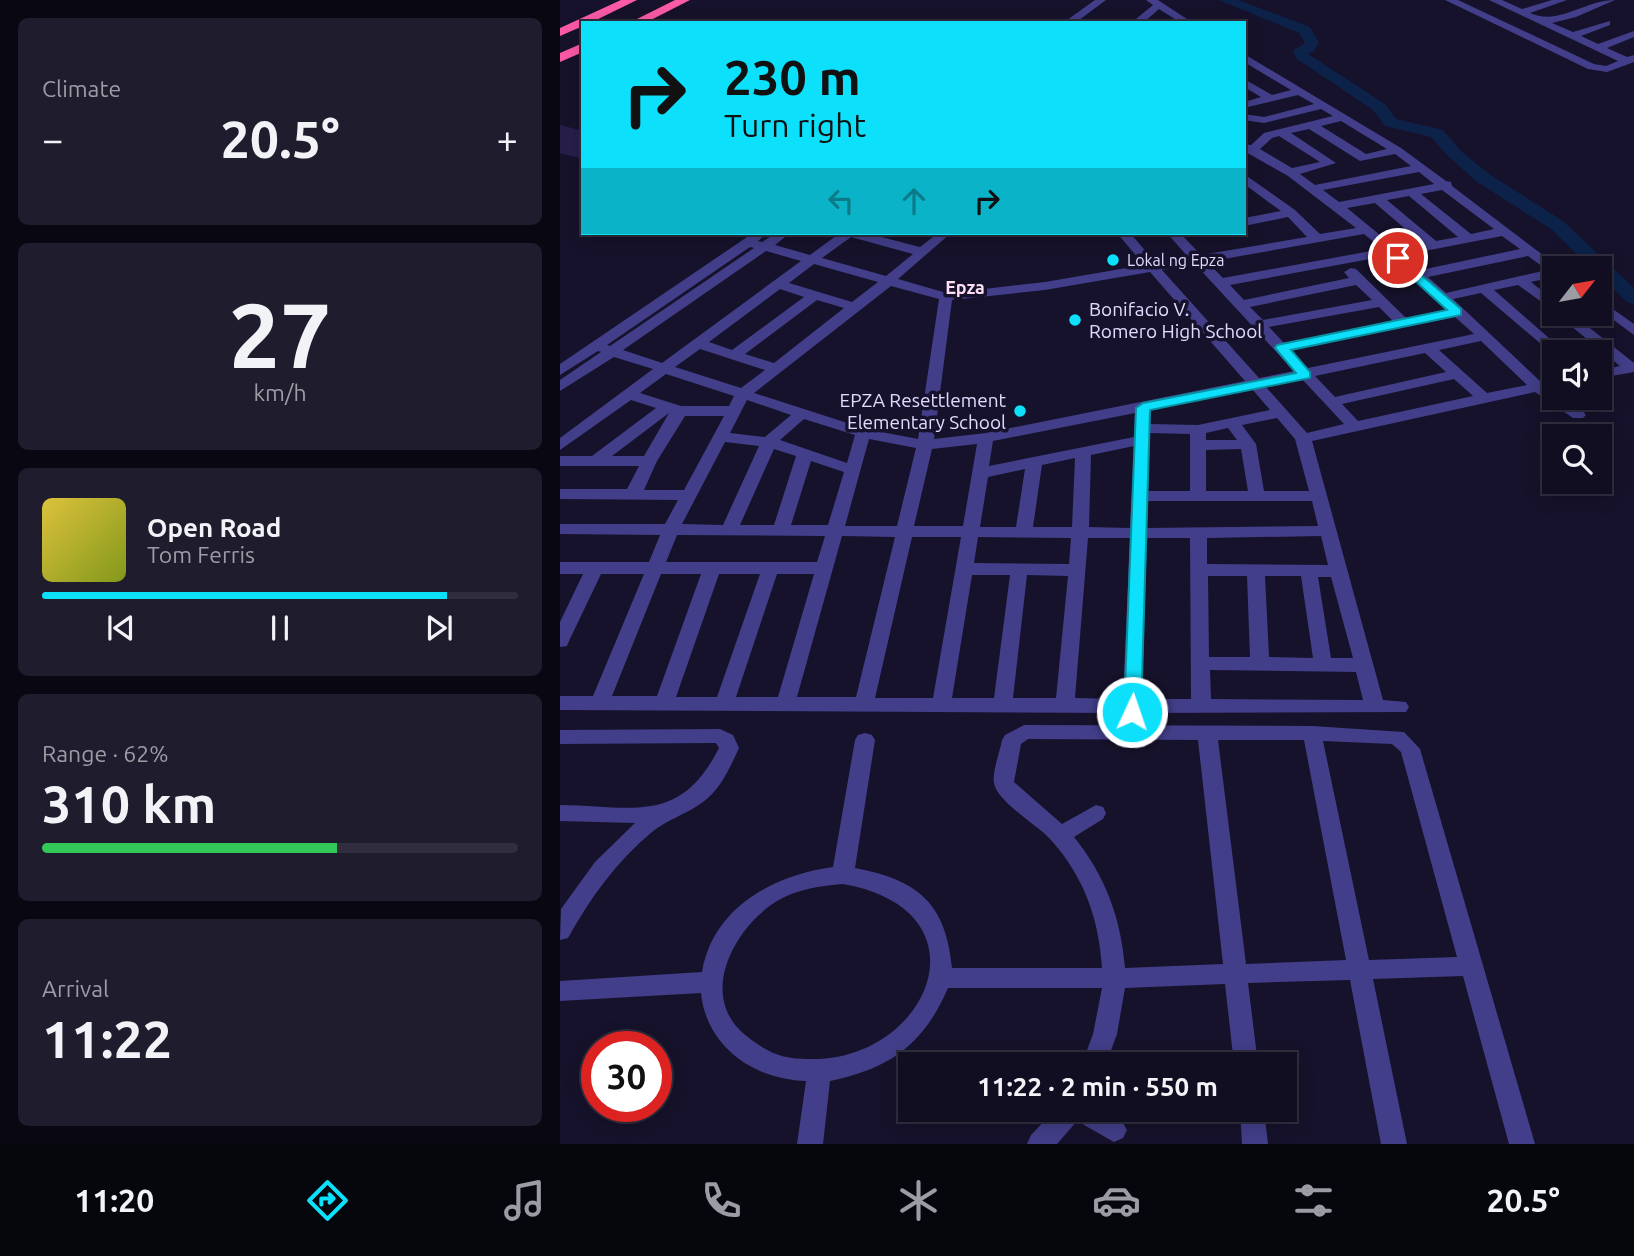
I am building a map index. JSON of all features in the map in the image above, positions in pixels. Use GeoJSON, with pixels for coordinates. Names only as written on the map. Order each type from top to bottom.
{"type":"FeatureCollection","features":[{"type":"Feature","properties":{"kind":"highway"},"geometry":{"type":"LineString","coordinates":[[584,21],[631,0]]}},
{"type":"Feature","properties":{"kind":"highway"},"geometry":{"type":"LineString","coordinates":[[639,21],[684,0]]}},
{"type":"Feature","properties":{"kind":"highway"},"geometry":{"type":"LineString","coordinates":[[560,32],[581,23]]}},
{"type":"Feature","properties":{"kind":"highway"},"geometry":{"type":"LineString","coordinates":[[560,58],[581,48]]}},
{"type":"Feature","properties":{"kind":"street"},"geometry":{"type":"LineString","coordinates":[[1071,21],[1101,0]]}},
{"type":"Feature","properties":{"kind":"street"},"geometry":{"type":"LineString","coordinates":[[1086,21],[1115,0]]}},
{"type":"Feature","properties":{"kind":"street"},"geometry":{"type":"LineString","coordinates":[[1450,0],[1592,67],[1607,69],[1630,59]]}},
{"type":"Feature","properties":{"kind":"street"},"geometry":{"type":"LineString","coordinates":[[1521,12],[1562,0]]}},
{"type":"Feature","properties":{"kind":"street"},"geometry":{"type":"LineString","coordinates":[[1542,22],[1573,15],[1609,0]]}},
{"type":"Feature","properties":{"kind":"street"},"geometry":{"type":"LineString","coordinates":[[1498,1],[1572,36],[1630,59]]}},
{"type":"Feature","properties":{"kind":"street"},"geometry":{"type":"LineString","coordinates":[[1143,21],[1155,3],[1185,21]]}},
{"type":"Feature","properties":{"kind":"street"},"geometry":{"type":"LineString","coordinates":[[1572,36],[1606,23]]}},
{"type":"Feature","properties":{"kind":"street"},"geometry":{"type":"LineString","coordinates":[[1599,47],[1634,34]]}},
{"type":"Feature","properties":{"kind":"street"},"geometry":{"type":"LineString","coordinates":[[1246,58],[1397,150],[1447,185],[1542,261]]}},
{"type":"Feature","properties":{"kind":"street"},"geometry":{"type":"LineString","coordinates":[[1246,70],[1260,66]]}},
{"type":"Feature","properties":{"kind":"street"},"geometry":{"type":"LineString","coordinates":[[1246,85],[1271,99]]}},
{"type":"Feature","properties":{"kind":"street"},"geometry":{"type":"LineString","coordinates":[[1246,105],[1300,91]]}},
{"type":"Feature","properties":{"kind":"street"},"geometry":{"type":"LineString","coordinates":[[1246,117],[1264,120],[1323,105]]}},
{"type":"Feature","properties":{"kind":"street"},"geometry":{"type":"LineString","coordinates":[[1344,117],[1266,136],[1249,148],[1316,188],[1367,230],[1484,336],[1542,382]]}},
{"type":"Feature","properties":{"kind":"street"},"geometry":{"type":"LineString","coordinates":[[1264,120],[1267,128],[1330,163]]}},
{"type":"Feature","properties":{"kind":"street"},"geometry":{"type":"LineString","coordinates":[[1313,126],[1364,158]]}},
{"type":"Feature","properties":{"kind":"street"},"geometry":{"type":"LineString","coordinates":[[1293,173],[1397,150]]}},
{"type":"Feature","properties":{"kind":"street"},"geometry":{"type":"LineString","coordinates":[[1316,188],[1422,168]]}},
{"type":"Feature","properties":{"kind":"street"},"geometry":{"type":"LineString","coordinates":[[1246,179],[1291,213],[1315,238]]}},
{"type":"Feature","properties":{"kind":"street"},"geometry":{"type":"LineString","coordinates":[[1338,206],[1447,185]]}},
{"type":"Feature","properties":{"kind":"street"},"geometry":{"type":"LineString","coordinates":[[1412,192],[1469,239]]}},
{"type":"Feature","properties":{"kind":"street"},"geometry":{"type":"LineString","coordinates":[[1378,199],[1434,246]]}},
{"type":"Feature","properties":{"kind":"street"},"geometry":{"type":"LineString","coordinates":[[1247,219],[1291,213]]}},
{"type":"Feature","properties":{"kind":"street"},"geometry":{"type":"LineString","coordinates":[[764,239],[891,279],[955,294],[1045,286],[1367,230]]}},
{"type":"Feature","properties":{"kind":"street"},"geometry":{"type":"LineString","coordinates":[[1220,283],[1505,231]]}},
{"type":"Feature","properties":{"kind":"street"},"geometry":{"type":"LineString","coordinates":[[560,445],[661,368],[847,235]]}},
{"type":"Feature","properties":{"kind":"street"},"geometry":{"type":"LineString","coordinates":[[869,235],[888,237],[922,251]]}},
{"type":"Feature","properties":{"kind":"street"},"geometry":{"type":"LineString","coordinates":[[599,704],[671,529],[743,394],[891,279],[942,235]]}},
{"type":"Feature","properties":{"kind":"street"},"geometry":{"type":"LineString","coordinates":[[1125,235],[1303,438],[1375,707]]}},
{"type":"Feature","properties":{"kind":"street"},"geometry":{"type":"LineString","coordinates":[[1180,235],[1240,305],[1354,426]]}},
{"type":"Feature","properties":{"kind":"street"},"geometry":{"type":"LineString","coordinates":[[560,371],[764,239]]}},
{"type":"Feature","properties":{"kind":"street"},"geometry":{"type":"LineString","coordinates":[[560,387],[764,239]]}},
{"type":"Feature","properties":{"kind":"street"},"geometry":{"type":"LineString","coordinates":[[1417,275],[1531,251]]}},
{"type":"Feature","properties":{"kind":"street"},"geometry":{"type":"LineString","coordinates":[[1340,261],[1403,323]]}},
{"type":"Feature","properties":{"kind":"street"},"geometry":{"type":"LineString","coordinates":[[1441,298],[1542,275]]}},
{"type":"Feature","properties":{"kind":"street"},"geometry":{"type":"LineString","coordinates":[[1240,305],[1359,280]]}},
{"type":"Feature","properties":{"kind":"street"},"geometry":{"type":"LineString","coordinates":[[1521,281],[1542,298]]}},
{"type":"Feature","properties":{"kind":"street"},"geometry":{"type":"LineString","coordinates":[[777,285],[854,307]]}},
{"type":"Feature","properties":{"kind":"street"},"geometry":{"type":"LineString","coordinates":[[1484,289],[1544,340]]}},
{"type":"Feature","properties":{"kind":"street"},"geometry":{"type":"LineString","coordinates":[[864,704],[925,445],[955,294]]}},
{"type":"Feature","properties":{"kind":"street"},"geometry":{"type":"LineString","coordinates":[[734,355],[814,296]]}},
{"type":"Feature","properties":{"kind":"street"},"geometry":{"type":"LineString","coordinates":[[1260,325],[1382,302]]}},
{"type":"Feature","properties":{"kind":"street"},"geometry":{"type":"LineString","coordinates":[[1282,348],[1457,312]]}},
{"type":"Feature","properties":{"kind":"street"},"geometry":{"type":"LineString","coordinates":[[1612,314],[1634,331]]}},
{"type":"Feature","properties":{"kind":"street"},"geometry":{"type":"LineString","coordinates":[[1579,326],[1632,368]]}},
{"type":"Feature","properties":{"kind":"street"},"geometry":{"type":"LineString","coordinates":[[596,346],[863,433],[925,445],[986,438],[1143,408],[1484,336]]}},
{"type":"Feature","properties":{"kind":"street"},"geometry":{"type":"LineString","coordinates":[[697,343],[774,368]]}},
{"type":"Feature","properties":{"kind":"street"},"geometry":{"type":"LineString","coordinates":[[1429,348],[1484,398]]}},
{"type":"Feature","properties":{"kind":"street"},"geometry":{"type":"LineString","coordinates":[[1612,372],[1632,368]]}},
{"type":"Feature","properties":{"kind":"street"},"geometry":{"type":"LineString","coordinates":[[1332,402],[1456,374]]}},
{"type":"Feature","properties":{"kind":"street"},"geometry":{"type":"LineString","coordinates":[[1303,438],[1542,386]]}},
{"type":"Feature","properties":{"kind":"street"},"geometry":{"type":"LineString","coordinates":[[627,394],[673,409],[735,411]]}},
{"type":"Feature","properties":{"kind":"street"},"geometry":{"type":"LineString","coordinates":[[1133,709],[1143,408]]}},
{"type":"Feature","properties":{"kind":"street"},"geometry":{"type":"LineString","coordinates":[[596,460],[673,409]]}},
{"type":"Feature","properties":{"kind":"street"},"geometry":{"type":"LineString","coordinates":[[634,493],[673,409]]}},
{"type":"Feature","properties":{"kind":"street"},"geometry":{"type":"LineString","coordinates":[[1571,410],[1578,415]]}},
{"type":"Feature","properties":{"kind":"street"},"geometry":{"type":"LineString","coordinates":[[1198,437],[1232,423],[1282,412]]}},
{"type":"Feature","properties":{"kind":"street"},"geometry":{"type":"LineString","coordinates":[[729,530],[769,442],[802,413]]}},
{"type":"Feature","properties":{"kind":"street"},"geometry":{"type":"LineString","coordinates":[[1232,423],[1248,444],[1257,497]]}},
{"type":"Feature","properties":{"kind":"street"},"geometry":{"type":"LineString","coordinates":[[786,703],[863,433]]}},
{"type":"Feature","properties":{"kind":"street"},"geometry":{"type":"LineString","coordinates":[[981,474],[1083,452],[1141,434],[1198,437],[1248,444]]}},
{"type":"Feature","properties":{"kind":"street"},"geometry":{"type":"LineString","coordinates":[[720,437],[769,442],[852,470]]}},
{"type":"Feature","properties":{"kind":"street"},"geometry":{"type":"LineString","coordinates":[[1198,437],[1198,496]]}},
{"type":"Feature","properties":{"kind":"street"},"geometry":{"type":"LineString","coordinates":[[941,705],[986,438]]}},
{"type":"Feature","properties":{"kind":"street"},"geometry":{"type":"LineString","coordinates":[[1066,706],[1080,533],[1083,452]]}},
{"type":"Feature","properties":{"kind":"street"},"geometry":{"type":"LineString","coordinates":[[780,530],[805,454]]}},
{"type":"Feature","properties":{"kind":"street"},"geometry":{"type":"LineString","coordinates":[[560,461],[649,461]]}},
{"type":"Feature","properties":{"kind":"street"},"geometry":{"type":"LineString","coordinates":[[1024,533],[1034,463]]}},
{"type":"Feature","properties":{"kind":"street"},"geometry":{"type":"LineString","coordinates":[[560,494],[688,495]]}},
{"type":"Feature","properties":{"kind":"street"},"geometry":{"type":"LineString","coordinates":[[1139,496],[1317,496]]}},
{"type":"Feature","properties":{"kind":"street"},"geometry":{"type":"LineString","coordinates":[[560,529],[1024,533],[1327,531]]}},
{"type":"Feature","properties":{"kind":"street"},"geometry":{"type":"LineString","coordinates":[[1198,533],[1201,706]]}},
{"type":"Feature","properties":{"kind":"street"},"geometry":{"type":"LineString","coordinates":[[560,568],[824,568]]}},
{"type":"Feature","properties":{"kind":"street"},"geometry":{"type":"LineString","coordinates":[[560,642],[595,568]]}},
{"type":"Feature","properties":{"kind":"street"},"geometry":{"type":"LineString","coordinates":[[664,703],[712,568]]}},
{"type":"Feature","properties":{"kind":"street"},"geometry":{"type":"LineString","coordinates":[[724,703],[770,569]]}},
{"type":"Feature","properties":{"kind":"street"},"geometry":{"type":"LineString","coordinates":[[964,569],[1076,570]]}},
{"type":"Feature","properties":{"kind":"street"},"geometry":{"type":"LineString","coordinates":[[1003,705],[1019,569]]}},
{"type":"Feature","properties":{"kind":"street"},"geometry":{"type":"LineString","coordinates":[[1200,570],[1339,571]]}},
{"type":"Feature","properties":{"kind":"street"},"geometry":{"type":"LineString","coordinates":[[1256,571],[1260,663]]}},
{"type":"Feature","properties":{"kind":"street"},"geometry":{"type":"LineString","coordinates":[[1309,572],[1323,664]]}},
{"type":"Feature","properties":{"kind":"street"},"geometry":{"type":"LineString","coordinates":[[1200,663],[1363,665]]}},
{"type":"Feature","properties":{"kind":"street"},"geometry":{"type":"LineString","coordinates":[[560,703],[1003,705],[1133,709],[1201,706],[1399,707]]}},
{"type":"Feature","properties":{"kind":"street"},"geometry":{"type":"LineString","coordinates":[[1099,1052],[1112,1005],[1114,949],[1108,915],[1090,875],[1060,835],[1013,794],[1004,782],[1009,745],[1016,735],[1024,732],[1207,732],[1397,737],[1410,749],[1522,1144]]}},
{"type":"Feature","properties":{"kind":"street"},"geometry":{"type":"LineString","coordinates":[[1207,732],[1245,1052]]}},
{"type":"Feature","properties":{"kind":"street"},"geometry":{"type":"LineString","coordinates":[[1312,733],[1394,1144]]}},
{"type":"Feature","properties":{"kind":"street"},"geometry":{"type":"LineString","coordinates":[[560,737],[720,736],[726,740],[729,748],[709,786],[689,802],[659,815],[567,903],[560,931]]}},
{"type":"Feature","properties":{"kind":"street"},"geometry":{"type":"LineString","coordinates":[[843,875],[865,740]]}},
{"type":"Feature","properties":{"kind":"street"},"geometry":{"type":"LineString","coordinates":[[560,813],[659,815]]}},
{"type":"Feature","properties":{"kind":"street"},"geometry":{"type":"LineString","coordinates":[[1060,835],[1096,813]]}},
{"type":"Feature","properties":{"kind":"street"},"geometry":{"type":"LineString","coordinates":[[843,875],[876,880],[900,890],[923,911],[938,937],[941,978],[930,1005],[917,1024],[896,1044],[866,1061],[819,1072],[792,1071],[752,1057],[727,1036],[713,1008],[711,982],[717,952],[738,919],[766,897],[802,881],[843,875]]}},
{"type":"Feature","properties":{"kind":"street"},"geometry":{"type":"LineString","coordinates":[[941,978],[1113,978],[1472,966]]}},
{"type":"Feature","properties":{"kind":"street"},"geometry":{"type":"LineString","coordinates":[[560,991],[711,982]]}},
{"type":"Feature","properties":{"kind":"street"},"geometry":{"type":"LineString","coordinates":[[810,1144],[819,1072]]}},
{"type":"Feature","properties":{"kind":"street"},"geometry":{"type":"LineString","coordinates":[[1040,1144],[1060,1122]]}},
{"type":"Feature","properties":{"kind":"street"},"geometry":{"type":"LineString","coordinates":[[1102,1122],[1114,1129]]}},
{"type":"Feature","properties":{"kind":"street"},"geometry":{"type":"LineString","coordinates":[[1253,1122],[1255,1144]]}},
{"type":"Feature","properties":{"kind":"building"},"geometry":{"type":"Polygon","coordinates":[[[560,125],[581,130],[581,158],[560,153],[560,125]]]}},
{"type":"Feature","properties":{"kind":"waterway"},"geometry":{"type":"LineString","coordinates":[[1226,0],[1305,30],[1312,43],[1308,49],[1300,51],[1302,56],[1379,107],[1391,123],[1437,133],[1455,154],[1483,178],[1557,225],[1634,298]]}},
{"type":"Feature","properties":{"kind":"place","name":"Lokal ng Epza"},"geometry":{"type":"Point","coordinates":[1113,260]}},
{"type":"Feature","properties":{"kind":"place","name":"Bonifacio V. Romero High School"},"geometry":{"type":"Point","coordinates":[1075,320]}},
{"type":"Feature","properties":{"kind":"place","name":"EPZA Resettlement Elementary School"},"geometry":{"type":"Point","coordinates":[1020,411]}},
{"type":"Feature","properties":{"kind":"district","name":"Epza"},"geometry":{"type":"Point","coordinates":[965,287]}},
{"type":"Feature","properties":{"kind":"route"},"geometry":{"type":"LineString","coordinates":[[1132,712],[1143,408],[1305,375],[1282,348],[1457,312],[1398,258]]}}]}
